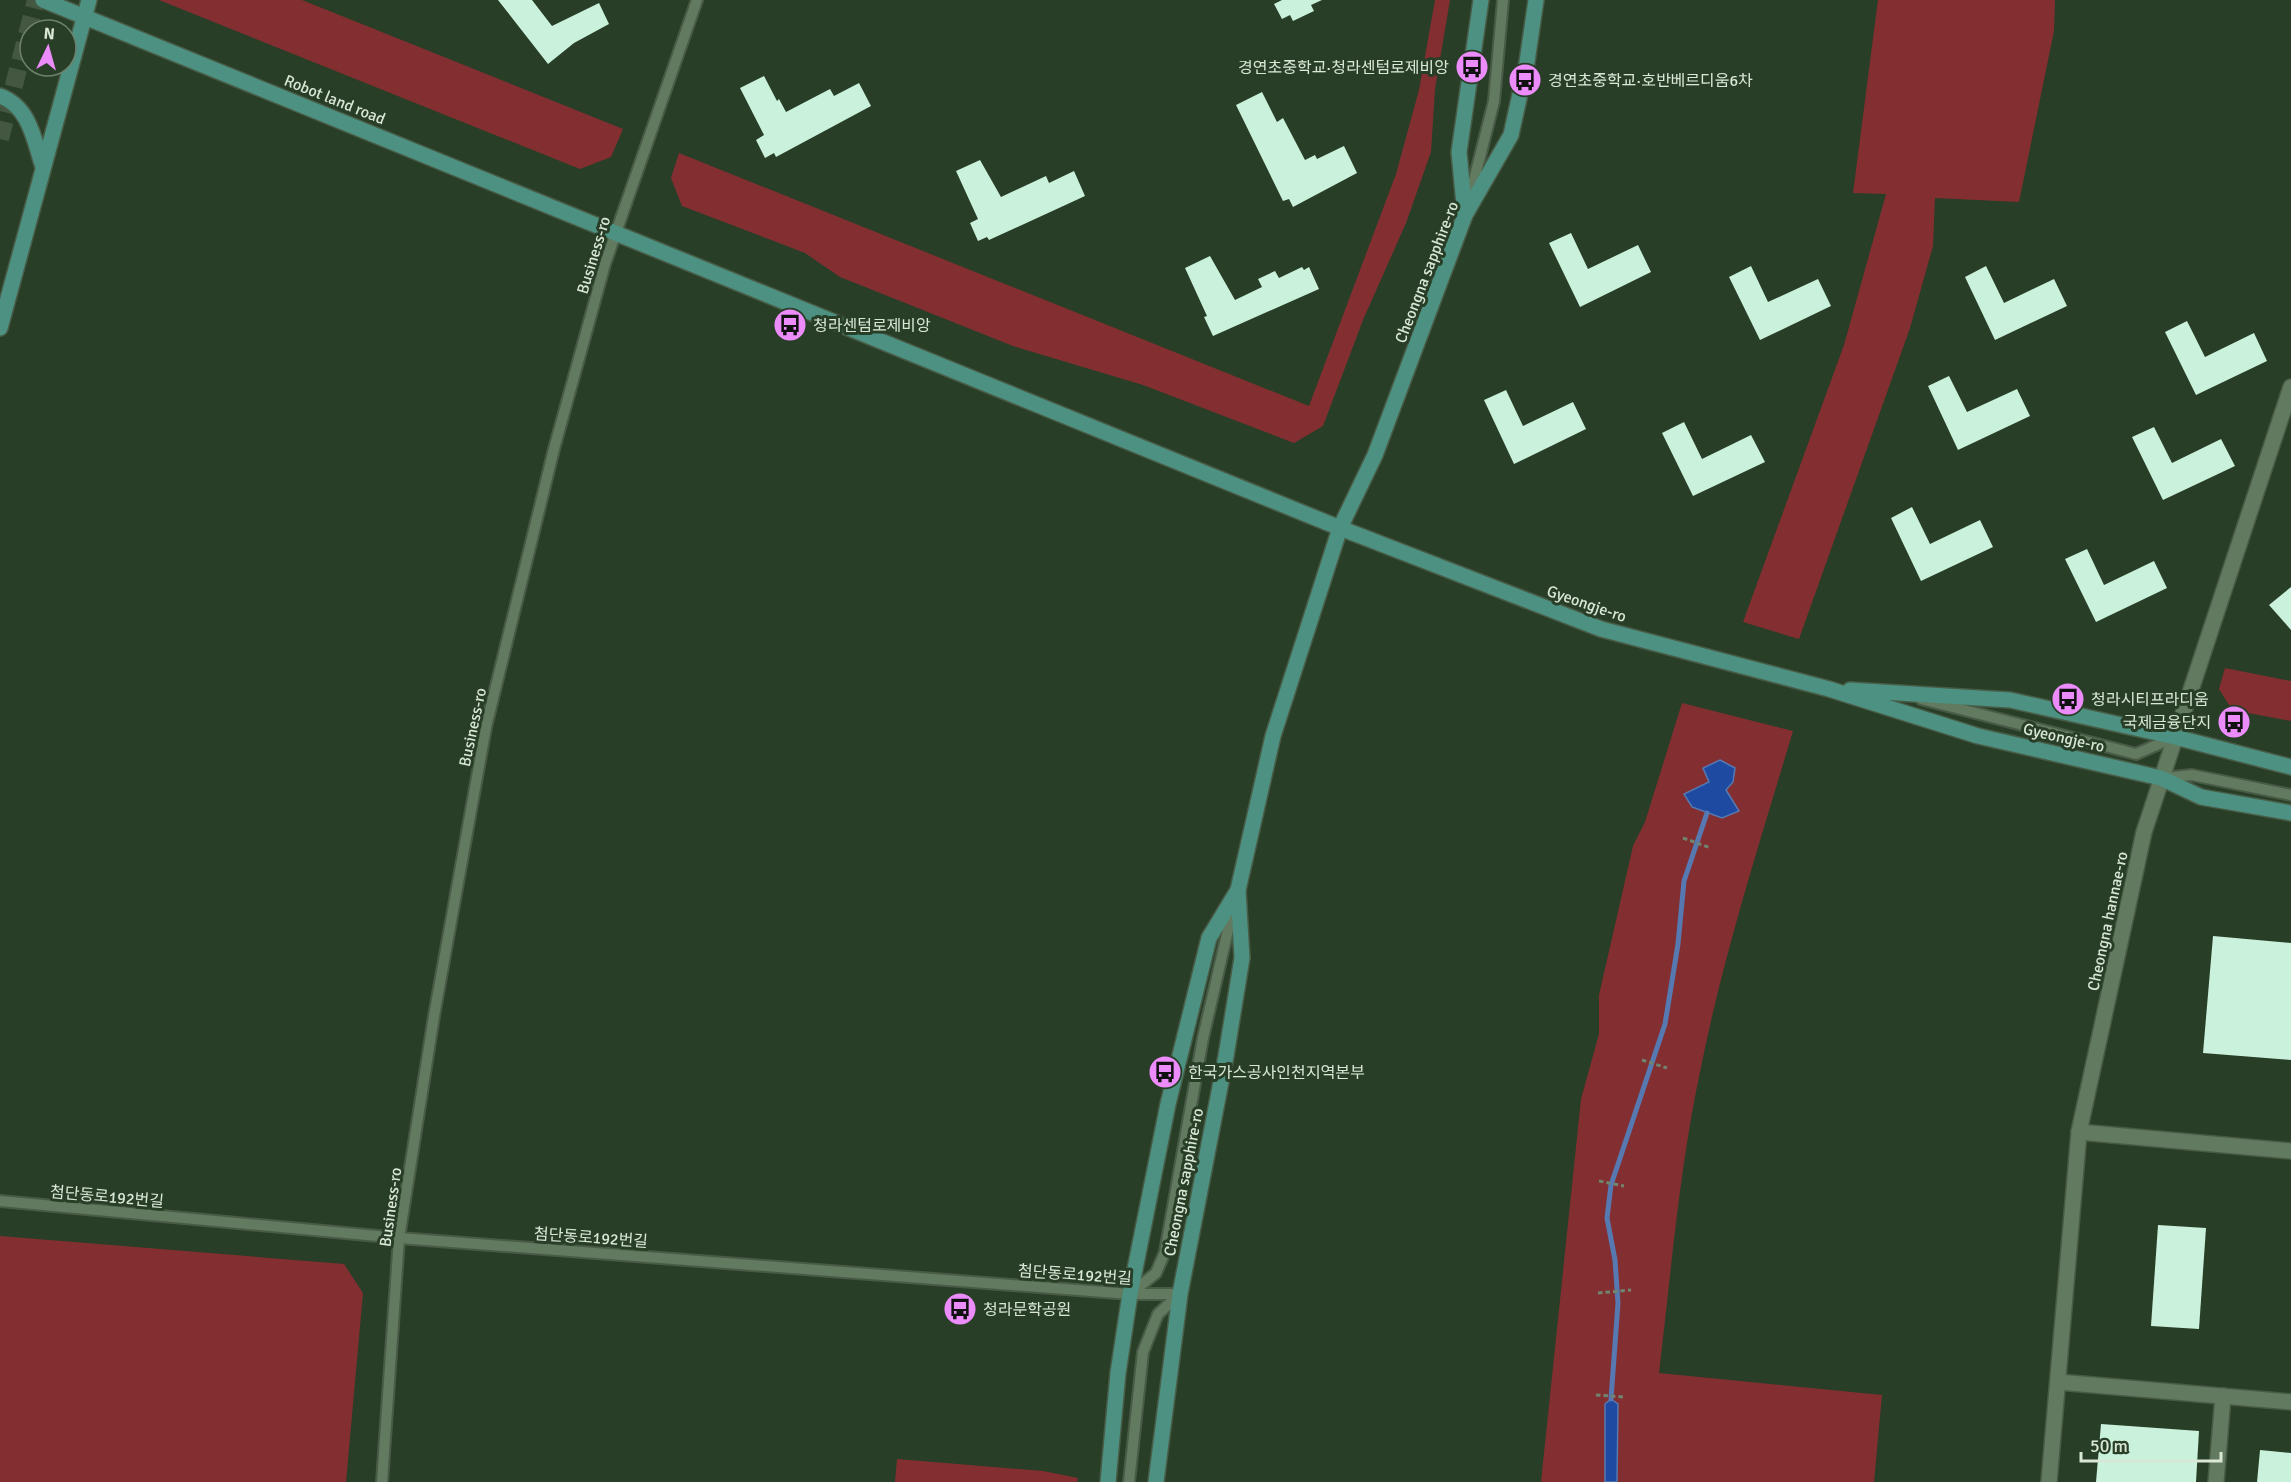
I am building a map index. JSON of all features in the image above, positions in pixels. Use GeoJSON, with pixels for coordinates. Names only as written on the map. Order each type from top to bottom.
{"type":"FeatureCollection","features":[{"type":"Feature","properties":{"kind":"main road","name":"Robot land road"},"geometry":{"type":"LineString","coordinates":[[43,0],[1340,528]]}},
{"type":"Feature","properties":{"kind":"main road"},"geometry":{"type":"LineString","coordinates":[[0,328],[89,0]]}},
{"type":"Feature","properties":{"kind":"main road"},"geometry":{"type":"LineString","coordinates":[[1465,215],[1459,152],[1481,0]]}},
{"type":"Feature","properties":{"kind":"main road","name":"Cheongna sapphire-ro"},"geometry":{"type":"LineString","coordinates":[[1156,1482],[1180,1294],[1227,1056],[1242,958],[1238,890],[1273,736],[1340,528],[1375,455],[1465,215],[1511,135],[1525,73],[1536,0]]}},
{"type":"Feature","properties":{"kind":"main road"},"geometry":{"type":"LineString","coordinates":[[0,96],[17,105],[24,113],[44,167]]}},
{"type":"Feature","properties":{"kind":"main road","name":"Gyeongje-ro"},"geometry":{"type":"LineString","coordinates":[[1340,528],[1600,629],[1830,689],[1978,736],[2161,778],[2201,797],[2291,813]]}},
{"type":"Feature","properties":{"kind":"main road","name":"Gyeongje-ro"},"geometry":{"type":"LineString","coordinates":[[1830,689],[2010,700],[2175,737],[2291,767]]}},
{"type":"Feature","properties":{"kind":"main road"},"geometry":{"type":"LineString","coordinates":[[2236,753],[2291,756]]}},
{"type":"Feature","properties":{"kind":"main road"},"geometry":{"type":"LineString","coordinates":[[1108,1482],[1118,1373],[1130,1294],[1168,1104],[1209,938],[1238,890]]}},
{"type":"Feature","properties":{"kind":"street","name":"Cheongna hannae-ro"},"geometry":{"type":"LineString","coordinates":[[2049,1482],[2079,1132],[2144,832],[2291,387]]}},
{"type":"Feature","properties":{"kind":"street"},"geometry":{"type":"LineString","coordinates":[[2079,1132],[2291,1151]]}},
{"type":"Feature","properties":{"kind":"street"},"geometry":{"type":"LineString","coordinates":[[2058,1382],[2291,1402]]}},
{"type":"Feature","properties":{"kind":"street"},"geometry":{"type":"LineString","coordinates":[[2216,1482],[2223,1396]]}},
{"type":"Feature","properties":{"kind":"lane","name":"Business-ro"},"geometry":{"type":"LineString","coordinates":[[382,1482],[399,1238],[434,1016],[486,727],[554,449],[614,232],[697,0]]}},
{"type":"Feature","properties":{"kind":"lane"},"geometry":{"type":"LineString","coordinates":[[1465,215],[1494,101],[1503,0]]}},
{"type":"Feature","properties":{"kind":"lane"},"geometry":{"type":"LineString","coordinates":[[1893,692],[2136,754],[2175,737]]}},
{"type":"Feature","properties":{"kind":"lane"},"geometry":{"type":"LineString","coordinates":[[2161,778],[2192,775],[2291,795]]}},
{"type":"Feature","properties":{"kind":"lane"},"geometry":{"type":"LineString","coordinates":[[1130,1294],[1156,1274],[1165,1252],[1203,1038],[1238,890]]}},
{"type":"Feature","properties":{"kind":"lane","name":"첨단동로192번길"},"geometry":{"type":"LineString","coordinates":[[0,1201],[399,1238],[1130,1294],[1180,1294]]}},
{"type":"Feature","properties":{"kind":"lane"},"geometry":{"type":"LineString","coordinates":[[1129,1482],[1143,1352],[1158,1314],[1180,1294]]}},
{"type":"Feature","properties":{"kind":"path"},"geometry":{"type":"LineString","coordinates":[[1683,838],[1711,848]]}},
{"type":"Feature","properties":{"kind":"path"},"geometry":{"type":"LineString","coordinates":[[1642,1060],[1667,1068]]}},
{"type":"Feature","properties":{"kind":"path"},"geometry":{"type":"LineString","coordinates":[[1599,1181],[1624,1186]]}},
{"type":"Feature","properties":{"kind":"path"},"geometry":{"type":"LineString","coordinates":[[1598,1293],[1631,1290]]}},
{"type":"Feature","properties":{"kind":"path"},"geometry":{"type":"LineString","coordinates":[[1596,1395],[1624,1397]]}},
{"type":"Feature","properties":{"kind":"shaded area"},"geometry":{"type":"Polygon","coordinates":[[[159,0],[302,0],[623,129],[611,157],[580,169],[159,0]]]}},
{"type":"Feature","properties":{"kind":"shaded area"},"geometry":{"type":"Polygon","coordinates":[[[1435,0],[1450,0],[1435,89],[1431,152],[1406,223],[1363,320],[1323,426],[1294,443],[1143,385],[1013,346],[840,277],[805,253],[682,206],[671,178],[679,153],[1309,406],[1396,174],[1419,90],[1435,0]]]}},
{"type":"Feature","properties":{"kind":"shaded area"},"geometry":{"type":"Polygon","coordinates":[[[1878,0],[2055,0],[2054,31],[2019,202],[1935,198],[1933,246],[1910,328],[1799,639],[1743,622],[1844,345],[1886,194],[1853,193],[1878,0]]]}},
{"type":"Feature","properties":{"kind":"shaded area"},"geometry":{"type":"Polygon","coordinates":[[[2225,668],[2291,681],[2291,721],[2232,710],[2219,689],[2225,668]]]}},
{"type":"Feature","properties":{"kind":"shaded area"},"geometry":{"type":"Polygon","coordinates":[[[1682,703],[1793,731],[1719,986],[1700,1072],[1681,1184],[1659,1373],[1882,1395],[1874,1482],[1541,1482],[1581,1099],[1599,1034],[1599,995],[1633,846],[1645,822],[1682,703]]]}},
{"type":"Feature","properties":{"kind":"shaded area"},"geometry":{"type":"Polygon","coordinates":[[[0,1236],[344,1264],[363,1293],[346,1482],[0,1482],[0,1236]]]}},
{"type":"Feature","properties":{"kind":"shaded area"},"geometry":{"type":"Polygon","coordinates":[[[897,1459],[1043,1471],[1078,1478],[1077,1482],[895,1482],[897,1459]]]}},
{"type":"Feature","properties":{"kind":"water"},"geometry":{"type":"Polygon","coordinates":[[[1720,760],[1735,768],[1733,782],[1726,790],[1739,811],[1722,818],[1692,807],[1684,794],[1709,782],[1703,768],[1720,760]]]}},
{"type":"Feature","properties":{"kind":"water"},"geometry":{"type":"Polygon","coordinates":[[[1611,1399],[1618,1404],[1617,1482],[1605,1482],[1605,1404],[1611,1399]]]}},
{"type":"Feature","properties":{"kind":"building"},"geometry":{"type":"Polygon","coordinates":[[[498,0],[532,0],[552,26],[599,3],[609,24],[574,43],[548,64],[498,0]]]}},
{"type":"Feature","properties":{"kind":"building"},"geometry":{"type":"Polygon","coordinates":[[[1282,0],[1322,0],[1311,5],[1314,11],[1293,21],[1290,15],[1282,19],[1274,4],[1282,0]]]}},
{"type":"Feature","properties":{"kind":"building"},"geometry":{"type":"Polygon","coordinates":[[[764,76],[777,101],[779,99],[786,112],[830,89],[834,96],[859,83],[871,106],[776,157],[774,153],[765,158],[756,140],[764,135],[740,88],[764,76]]]}},
{"type":"Feature","properties":{"kind":"building"},"geometry":{"type":"Polygon","coordinates":[[[1262,92],[1277,122],[1283,118],[1305,160],[1315,155],[1317,159],[1344,146],[1357,173],[1293,207],[1289,199],[1283,201],[1236,105],[1262,92]]]}},
{"type":"Feature","properties":{"kind":"building"},"geometry":{"type":"Polygon","coordinates":[[[980,160],[1001,197],[1046,176],[1049,183],[1074,171],[1085,196],[989,240],[987,237],[978,241],[970,223],[978,219],[956,171],[980,160]]]}},
{"type":"Feature","properties":{"kind":"building"},"geometry":{"type":"Polygon","coordinates":[[[1571,233],[1588,269],[1638,245],[1651,272],[1580,307],[1549,243],[1571,233]]]}},
{"type":"Feature","properties":{"kind":"building"},"geometry":{"type":"Polygon","coordinates":[[[1210,256],[1235,300],[1262,287],[1258,279],[1275,271],[1279,278],[1302,267],[1304,270],[1309,267],[1319,289],[1213,336],[1204,317],[1207,316],[1185,268],[1210,256]]]}},
{"type":"Feature","properties":{"kind":"building"},"geometry":{"type":"Polygon","coordinates":[[[1751,266],[1768,302],[1818,279],[1831,306],[1760,340],[1729,277],[1751,266]]]}},
{"type":"Feature","properties":{"kind":"building"},"geometry":{"type":"Polygon","coordinates":[[[1986,266],[2004,303],[2054,279],[2067,306],[1995,340],[1965,277],[1986,266]]]}},
{"type":"Feature","properties":{"kind":"building"},"geometry":{"type":"Polygon","coordinates":[[[2187,321],[2205,357],[2254,333],[2267,361],[2196,395],[2165,332],[2187,321]]]}},
{"type":"Feature","properties":{"kind":"building"},"geometry":{"type":"Polygon","coordinates":[[[1949,376],[1967,412],[2017,389],[2030,416],[1958,450],[1928,386],[1949,376]]]}},
{"type":"Feature","properties":{"kind":"building"},"geometry":{"type":"Polygon","coordinates":[[[1506,390],[1523,426],[1573,402],[1586,429],[1514,464],[1484,400],[1506,390]]]}},
{"type":"Feature","properties":{"kind":"building"},"geometry":{"type":"Polygon","coordinates":[[[1684,422],[1702,459],[1751,435],[1765,462],[1693,496],[1662,433],[1684,422]]]}},
{"type":"Feature","properties":{"kind":"building"},"geometry":{"type":"Polygon","coordinates":[[[2154,427],[2172,463],[2221,439],[2235,466],[2163,500],[2132,437],[2154,427]]]}},
{"type":"Feature","properties":{"kind":"building"},"geometry":{"type":"Polygon","coordinates":[[[1912,507],[1930,544],[1980,520],[1993,547],[1921,581],[1891,518],[1912,507]]]}},
{"type":"Feature","properties":{"kind":"building"},"geometry":{"type":"Polygon","coordinates":[[[2087,549],[2104,585],[2154,561],[2167,588],[2096,622],[2065,559],[2087,549]]]}},
{"type":"Feature","properties":{"kind":"building"},"geometry":{"type":"Polygon","coordinates":[[[2291,587],[2291,630],[2269,605],[2291,587]]]}},
{"type":"Feature","properties":{"kind":"building"},"geometry":{"type":"Polygon","coordinates":[[[2213,936],[2291,943],[2291,1060],[2203,1053],[2213,936]]]}},
{"type":"Feature","properties":{"kind":"building"},"geometry":{"type":"Polygon","coordinates":[[[2158,1225],[2206,1228],[2199,1329],[2151,1326],[2158,1225]]]}},
{"type":"Feature","properties":{"kind":"building"},"geometry":{"type":"Polygon","coordinates":[[[2101,1424],[2199,1431],[2196,1482],[2096,1482],[2101,1424]]]}},
{"type":"Feature","properties":{"kind":"building"},"geometry":{"type":"Polygon","coordinates":[[[2260,1450],[2291,1453],[2291,1482],[2257,1482],[2260,1450]]]}},
{"type":"Feature","properties":{"kind":"waterway"},"geometry":{"type":"LineString","coordinates":[[1611,1399],[1618,1303],[1615,1260],[1607,1218],[1611,1185],[1665,1024],[1678,944],[1684,881],[1707,813]]}},
{"type":"Feature","properties":{"kind":"tunnel"},"geometry":{"type":"LineString","coordinates":[[0,139],[36,0]]}},
{"type":"Feature","properties":{"kind":"place","name":"경연초중학교·청라센텀로제비앙"},"geometry":{"type":"Point","coordinates":[1472,67]}},
{"type":"Feature","properties":{"kind":"place","name":"경연초중학교·호반베르디움6차"},"geometry":{"type":"Point","coordinates":[1525,80]}},
{"type":"Feature","properties":{"kind":"place","name":"청라센텀로제비앙"},"geometry":{"type":"Point","coordinates":[790,325]}},
{"type":"Feature","properties":{"kind":"place","name":"청라시티프라디움"},"geometry":{"type":"Point","coordinates":[2068,699]}},
{"type":"Feature","properties":{"kind":"place","name":"국제금융단지"},"geometry":{"type":"Point","coordinates":[2234,722]}},
{"type":"Feature","properties":{"kind":"place","name":"한국가스공사인천지역본부"},"geometry":{"type":"Point","coordinates":[1165,1072]}},
{"type":"Feature","properties":{"kind":"place","name":"청라문학공원"},"geometry":{"type":"Point","coordinates":[960,1309]}}]}
